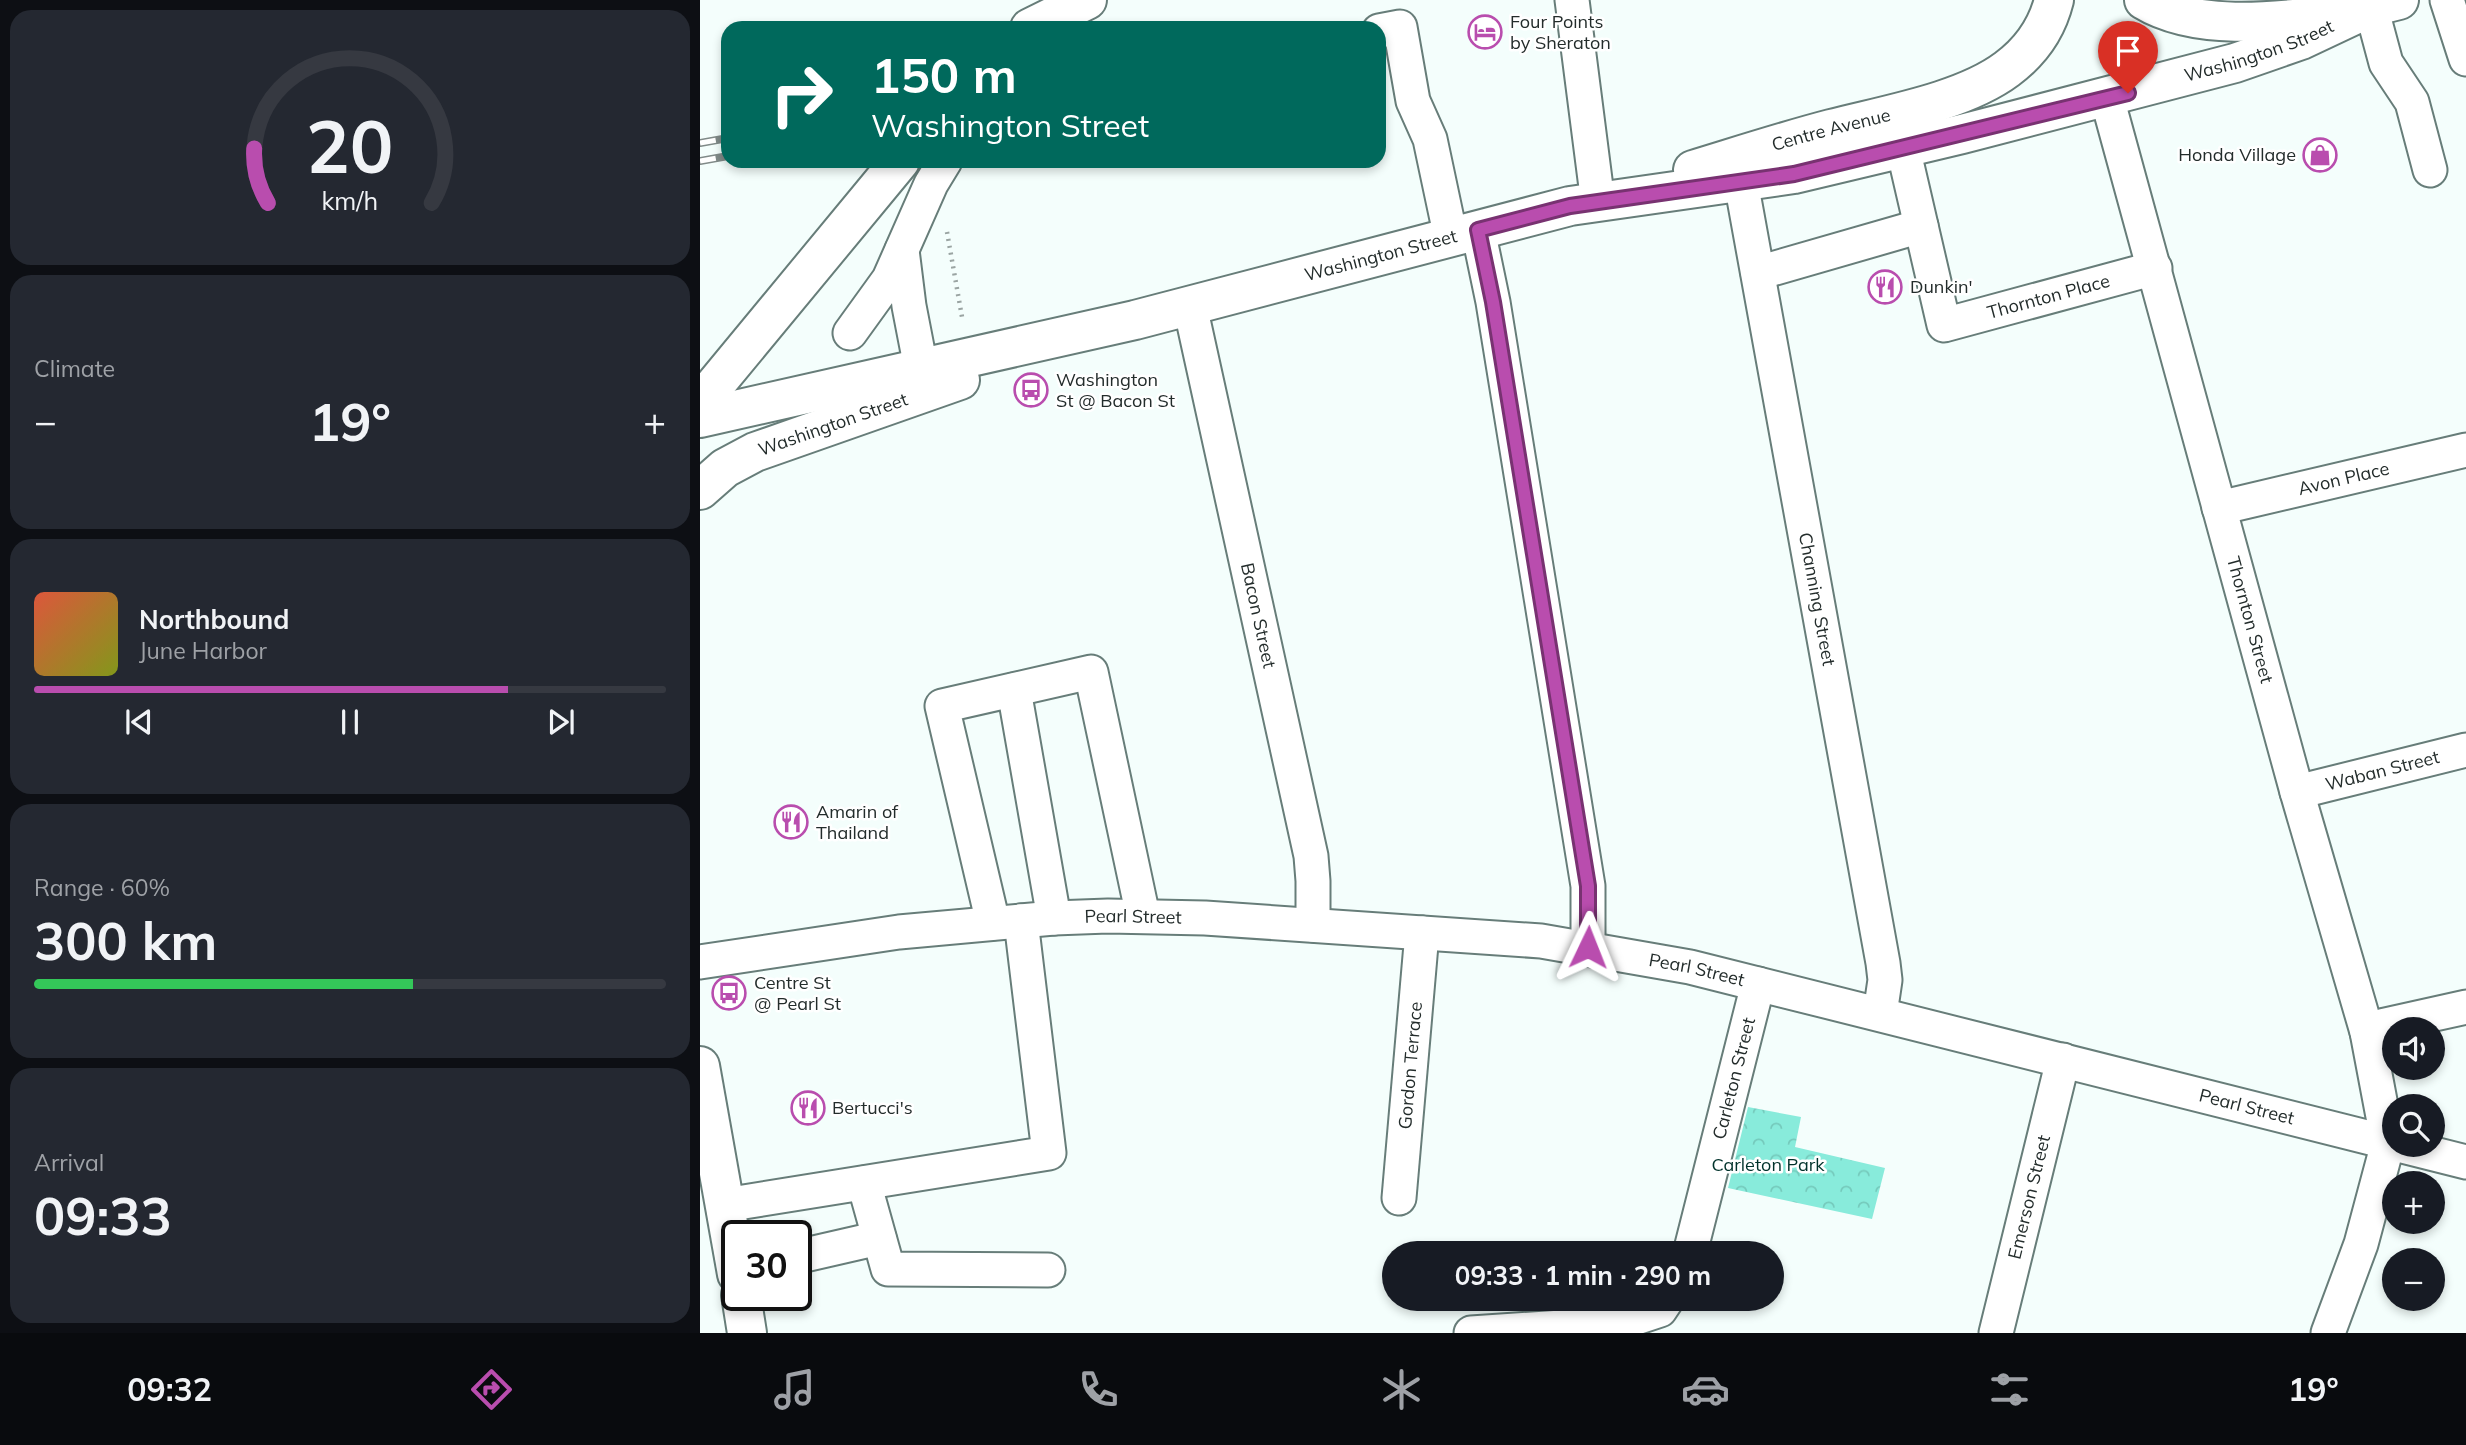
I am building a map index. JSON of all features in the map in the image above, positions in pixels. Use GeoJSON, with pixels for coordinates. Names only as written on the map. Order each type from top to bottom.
{"type":"FeatureCollection","features":[{"type":"Feature","properties":{"kind":"main road"},"geometry":{"type":"LineString","coordinates":[[1044,21],[1087,0]]}},
{"type":"Feature","properties":{"kind":"main road","name":"Centre Avenue"},"geometry":{"type":"LineString","coordinates":[[1589,202],[1786,141],[1941,100],[1975,87],[2006,70],[2027,51],[2044,27],[2054,0]]}},
{"type":"Feature","properties":{"kind":"main road"},"geometry":{"type":"LineString","coordinates":[[2144,0],[2167,12],[2235,21],[2302,19],[2385,4]]}},
{"type":"Feature","properties":{"kind":"main road","name":"Washington Street"},"geometry":{"type":"LineString","coordinates":[[700,418],[1135,320],[1589,202],[1794,174],[2107,98],[2268,52],[2385,4]]}},
{"type":"Feature","properties":{"kind":"main road"},"geometry":{"type":"LineString","coordinates":[[700,403],[894,168]]}},
{"type":"Feature","properties":{"kind":"main road","name":"Washington Street"},"geometry":{"type":"LineString","coordinates":[[700,490],[725,468],[755,452],[1135,320]]}},
{"type":"Feature","properties":{"kind":"main road"},"geometry":{"type":"LineString","coordinates":[[700,367],[737,357]]}},
{"type":"Feature","properties":{"kind":"main road"},"geometry":{"type":"LineString","coordinates":[[700,1066],[716,1199],[722,1220]]}},
{"type":"Feature","properties":{"kind":"main road"},"geometry":{"type":"LineString","coordinates":[[744,1311],[747,1333]]}},
{"type":"Feature","properties":{"kind":"street"},"geometry":{"type":"LineString","coordinates":[[1572,0],[1589,202]]}},
{"type":"Feature","properties":{"kind":"street"},"geometry":{"type":"LineString","coordinates":[[2447,0],[2466,59]]}},
{"type":"Feature","properties":{"kind":"street"},"geometry":{"type":"LineString","coordinates":[[2385,4],[2386,63],[2412,102],[2430,170]]}},
{"type":"Feature","properties":{"kind":"street"},"geometry":{"type":"LineString","coordinates":[[1386,30],[1399,27],[1413,102],[1493,302],[1588,886],[1588,947]]}},
{"type":"Feature","properties":{"kind":"street","name":"Thornton Street"},"geometry":{"type":"LineString","coordinates":[[2107,98],[2297,792],[2367,1031],[2382,1111]]}},
{"type":"Feature","properties":{"kind":"street"},"geometry":{"type":"LineString","coordinates":[[1758,272],[1921,226],[1903,148]]}},
{"type":"Feature","properties":{"kind":"street"},"geometry":{"type":"LineString","coordinates":[[850,333],[889,279],[941,168]]}},
{"type":"Feature","properties":{"kind":"street","name":"Channing Street"},"geometry":{"type":"LineString","coordinates":[[1741,182],[1883,963],[1885,980],[1880,1014]]}},
{"type":"Feature","properties":{"kind":"street","name":"Thornton Place"},"geometry":{"type":"LineString","coordinates":[[1921,226],[1944,325],[2155,268]]}},
{"type":"Feature","properties":{"kind":"street"},"geometry":{"type":"LineString","coordinates":[[902,250],[920,368]]}},
{"type":"Feature","properties":{"kind":"street","name":"Bacon Street"},"geometry":{"type":"LineString","coordinates":[[1190,306],[1311,856],[1313,925]]}},
{"type":"Feature","properties":{"kind":"street","name":"Avon Place"},"geometry":{"type":"LineString","coordinates":[[2219,508],[2466,450]]}},
{"type":"Feature","properties":{"kind":"street"},"geometry":{"type":"LineString","coordinates":[[716,1199],[864,1183],[1049,1153],[1007,922],[942,706],[1091,672],[1143,916]]}},
{"type":"Feature","properties":{"kind":"street"},"geometry":{"type":"LineString","coordinates":[[1014,690],[1054,918]]}},
{"type":"Feature","properties":{"kind":"street","name":"Waban Street"},"geometry":{"type":"LineString","coordinates":[[2297,792],[2466,750]]}},
{"type":"Feature","properties":{"kind":"street","name":"Pearl Street"},"geometry":{"type":"LineString","coordinates":[[700,962],[899,932],[1054,918],[1143,916],[1541,941],[1588,947],[1690,967],[2382,1141]]}},
{"type":"Feature","properties":{"kind":"street","name":"Gordon Terrace"},"geometry":{"type":"LineString","coordinates":[[1399,1198],[1422,933]]}},
{"type":"Feature","properties":{"kind":"street","name":"Carleton Street"},"geometry":{"type":"LineString","coordinates":[[1693,1241],[1758,984]]}},
{"type":"Feature","properties":{"kind":"street"},"geometry":{"type":"LineString","coordinates":[[2367,1031],[2466,1007]]}},
{"type":"Feature","properties":{"kind":"street","name":"Emerson Street"},"geometry":{"type":"LineString","coordinates":[[1996,1333],[2063,1060]]}},
{"type":"Feature","properties":{"kind":"street"},"geometry":{"type":"LineString","coordinates":[[2328,1333],[2361,1244],[2384,1157]]}},
{"type":"Feature","properties":{"kind":"street","name":"Pearl Street"},"geometry":{"type":"LineString","coordinates":[[2445,1157],[2466,1162]]}},
{"type":"Feature","properties":{"kind":"street"},"geometry":{"type":"LineString","coordinates":[[864,1183],[888,1269],[1048,1270]]}},
{"type":"Feature","properties":{"kind":"street"},"geometry":{"type":"LineString","coordinates":[[812,1253],[879,1238]]}},
{"type":"Feature","properties":{"kind":"street"},"geometry":{"type":"LineString","coordinates":[[1471,1333],[1621,1323],[1657,1311]]}},
{"type":"Feature","properties":{"kind":"path"},"geometry":{"type":"LineString","coordinates":[[945,223],[962,317]]}},
{"type":"Feature","properties":{"kind":"green space","name":"Carleton Park"},"geometry":{"type":"Polygon","coordinates":[[[1748,1107],[1801,1117],[1795,1147],[1885,1168],[1872,1219],[1728,1188],[1748,1107]]]}},
{"type":"Feature","properties":{"kind":"railway"},"geometry":{"type":"LineString","coordinates":[[700,143],[721,139]]}},
{"type":"Feature","properties":{"kind":"railway"},"geometry":{"type":"LineString","coordinates":[[700,161],[721,157]]}},
{"type":"Feature","properties":{"kind":"place","name":"Four Points by Sheraton"},"geometry":{"type":"Point","coordinates":[1485,32]}},
{"type":"Feature","properties":{"kind":"place","name":"Honda Village"},"geometry":{"type":"Point","coordinates":[2320,155]}},
{"type":"Feature","properties":{"kind":"place","name":"Dunkin'"},"geometry":{"type":"Point","coordinates":[1885,287]}},
{"type":"Feature","properties":{"kind":"place","name":"Washington St @ Bacon St"},"geometry":{"type":"Point","coordinates":[1031,390]}},
{"type":"Feature","properties":{"kind":"place","name":"Amarin of Thailand"},"geometry":{"type":"Point","coordinates":[791,822]}},
{"type":"Feature","properties":{"kind":"place","name":"Centre St @ Pearl St"},"geometry":{"type":"Point","coordinates":[729,993]}},
{"type":"Feature","properties":{"kind":"place","name":"Bertucci's"},"geometry":{"type":"Point","coordinates":[808,1108]}},
{"type":"Feature","properties":{"kind":"route"},"geometry":{"type":"LineString","coordinates":[[1588,947],[1588,886],[1493,302],[1478,230],[1570,206],[1794,174],[2128,93]]}}]}
